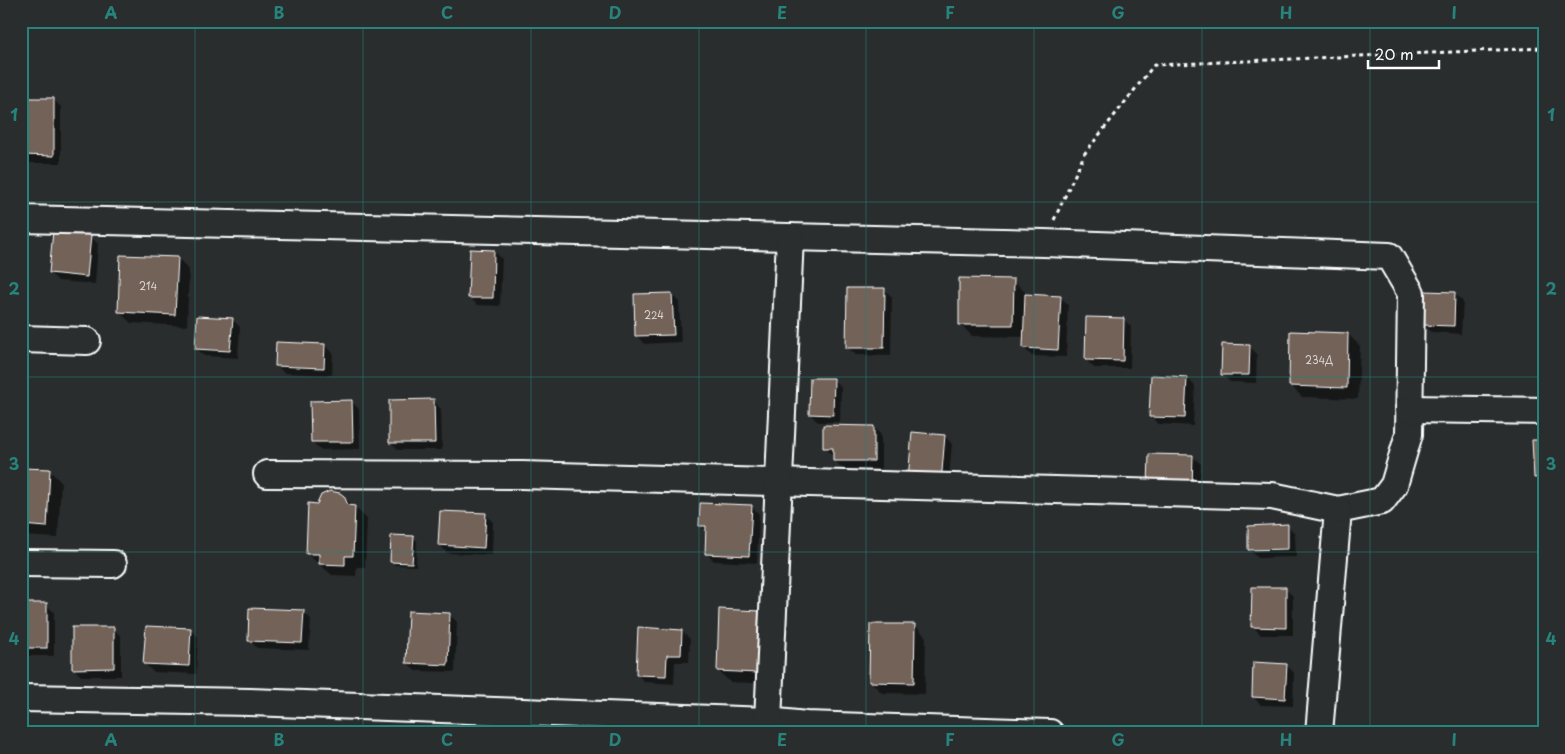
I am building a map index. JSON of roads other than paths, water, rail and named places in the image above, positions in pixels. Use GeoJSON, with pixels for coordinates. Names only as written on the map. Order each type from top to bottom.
{"type":"FeatureCollection","features":[{"type":"Feature","properties":{"kind":"street"},"geometry":{"type":"LineString","coordinates":[[21,219],[1044,243],[1390,256],[1411,293],[1409,434],[1394,485],[1382,501],[1338,510],[1272,496],[522,475],[267,474]]}},
{"type":"Feature","properties":{"kind":"street"},"geometry":{"type":"LineString","coordinates":[[768,721],[790,237]]}},
{"type":"Feature","properties":{"kind":"street"},"geometry":{"type":"LineString","coordinates":[[21,339],[87,341]]}},
{"type":"Feature","properties":{"kind":"street"},"geometry":{"type":"LineString","coordinates":[[1409,409],[1544,411]]}},
{"type":"Feature","properties":{"kind":"street"},"geometry":{"type":"LineString","coordinates":[[1319,733],[1338,510]]}},
{"type":"Feature","properties":{"kind":"street"},"geometry":{"type":"LineString","coordinates":[[21,563],[113,564]]}},
{"type":"Feature","properties":{"kind":"street"},"geometry":{"type":"LineString","coordinates":[[21,698],[250,702],[768,721],[806,729],[1050,733]]}}]}
